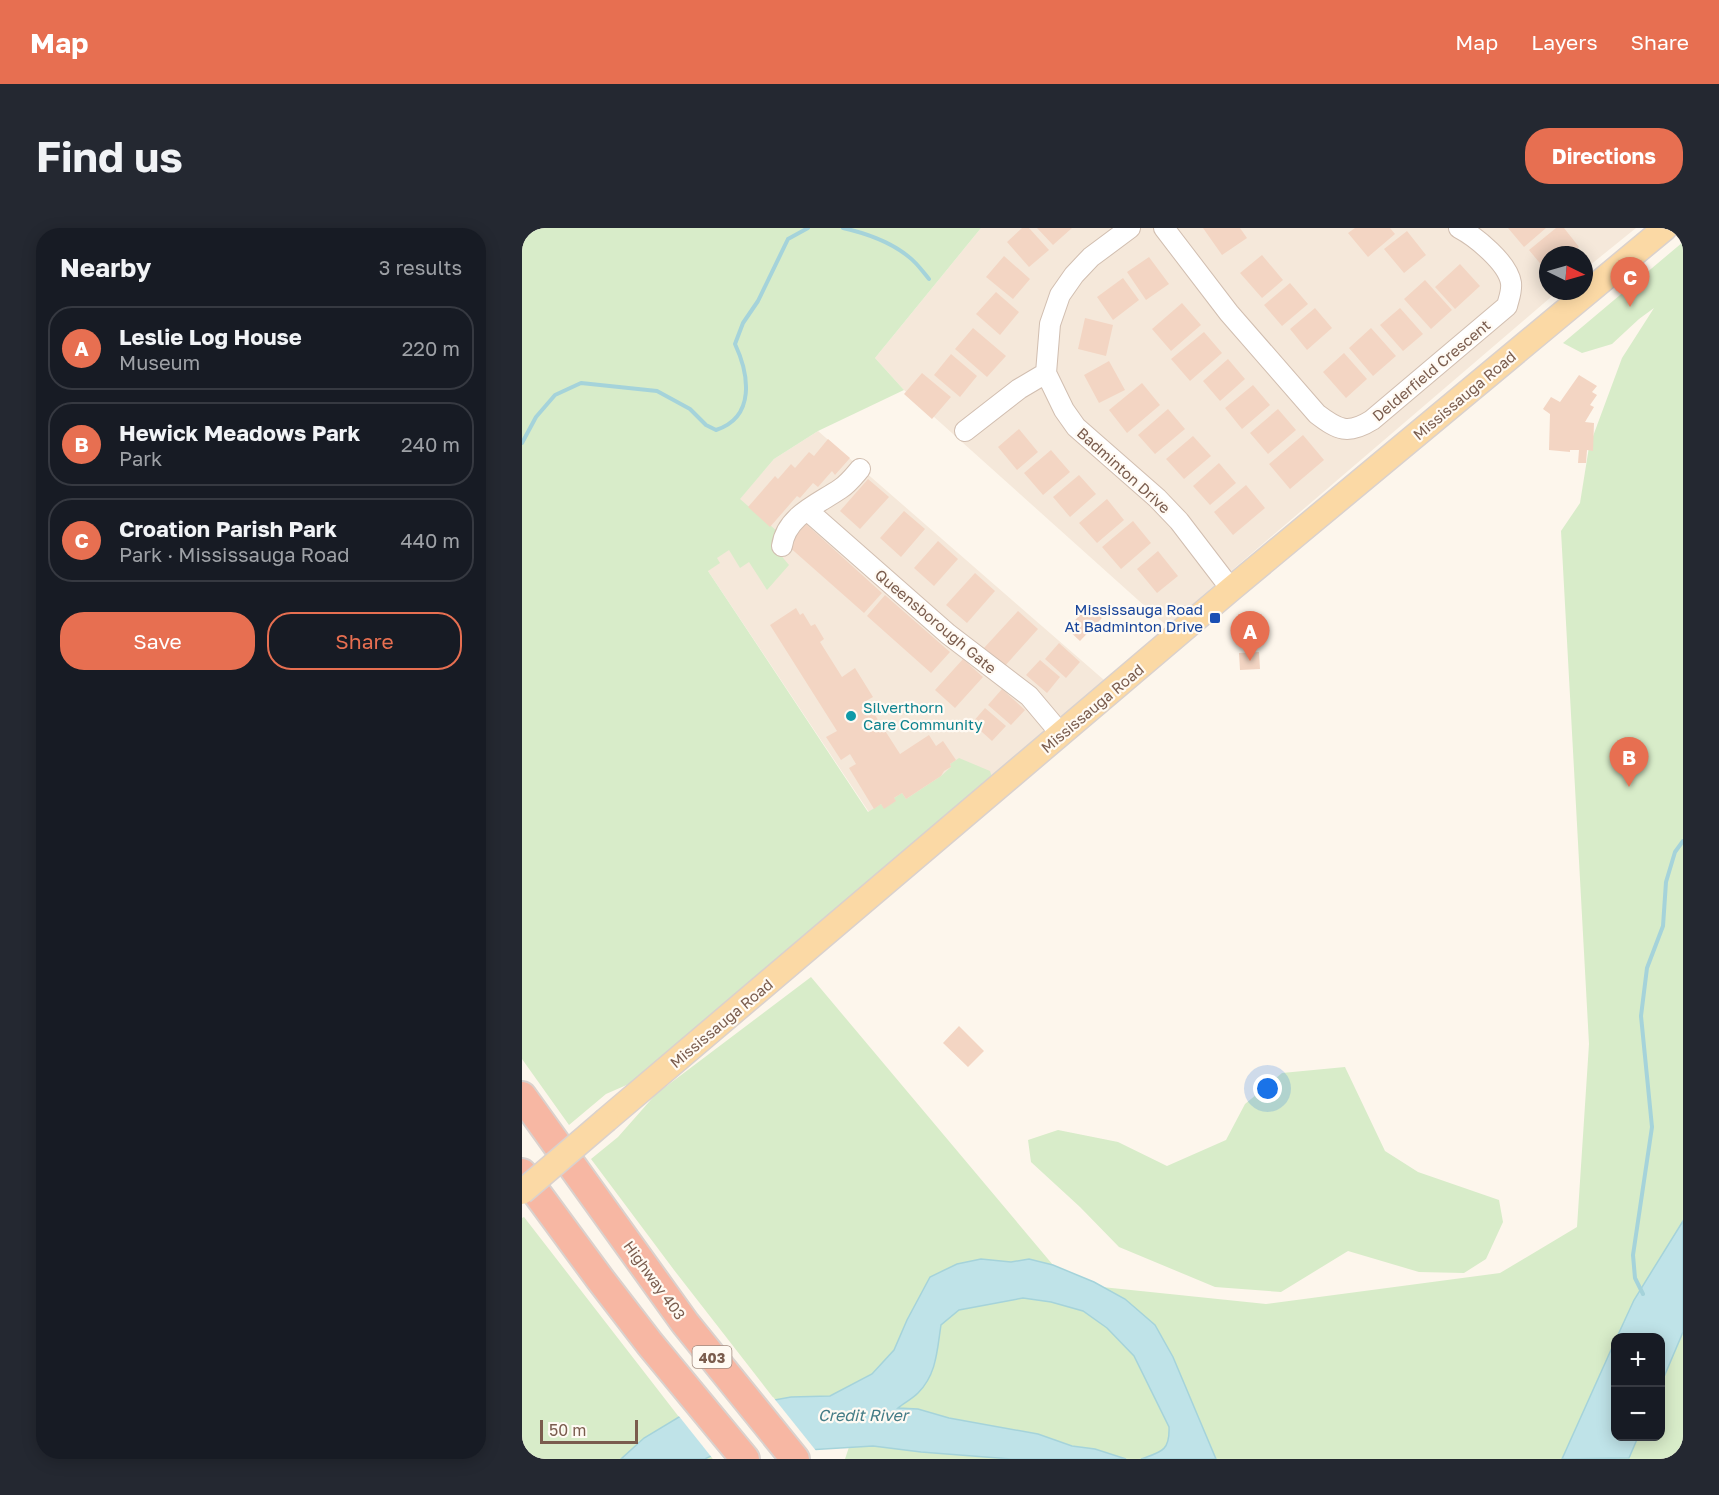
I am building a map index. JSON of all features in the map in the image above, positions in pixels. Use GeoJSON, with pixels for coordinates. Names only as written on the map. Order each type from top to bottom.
{"type":"FeatureCollection","features":[{"type":"Feature","properties":{"kind":"highway","name":"Highway 403"},"geometry":{"type":"LineString","coordinates":[[522,1096],[685,1323],[795,1459]]}},
{"type":"Feature","properties":{"kind":"highway","name":"403"},"geometry":{"type":"LineString","coordinates":[[522,1173],[600,1279],[745,1459]]}},
{"type":"Feature","properties":{"kind":"main road","name":"Mississauga Road"},"geometry":{"type":"LineString","coordinates":[[522,1192],[1231,589],[1665,228]]}},
{"type":"Feature","properties":{"kind":"street"},"geometry":{"type":"LineString","coordinates":[[965,431],[1019,389],[1046,372],[1050,324],[1060,295],[1091,257],[1130,228]]}},
{"type":"Feature","properties":{"kind":"street","name":"Delderfield Crescent"},"geometry":{"type":"LineString","coordinates":[[1164,228],[1229,313],[1317,414],[1334,427],[1345,429],[1358,428],[1372,420],[1506,306],[1511,293],[1508,272],[1489,250],[1459,228]]}},
{"type":"Feature","properties":{"kind":"street","name":"Badminton Drive"},"geometry":{"type":"LineString","coordinates":[[1046,372],[1064,410],[1076,427],[1157,498],[1179,521],[1231,589]]}},
{"type":"Feature","properties":{"kind":"street"},"geometry":{"type":"LineString","coordinates":[[782,546],[788,528],[807,510],[842,488],[860,469]]}},
{"type":"Feature","properties":{"kind":"street","name":"Queensborough Gate"},"geometry":{"type":"LineString","coordinates":[[807,510],[948,634],[1029,696],[1046,713],[1061,734]]}},
{"type":"Feature","properties":{"kind":"shaded area"},"geometry":{"type":"Polygon","coordinates":[[[981,228],[1636,228],[1593,263],[1593,246],[1539,246],[1539,300],[1547,300],[1167,626],[904,390],[875,358],[981,228]]]}},
{"type":"Feature","properties":{"kind":"shaded area"},"geometry":{"type":"Polygon","coordinates":[[[818,431],[1104,680],[899,857],[674,520],[739,499],[774,459],[818,431]]]}},
{"type":"Feature","properties":{"kind":"green space"},"geometry":{"type":"Polygon","coordinates":[[[522,228],[981,228],[875,358],[904,390],[818,431],[774,459],[740,499],[778,532],[779,553],[789,565],[767,590],[749,562],[740,568],[729,550],[717,558],[720,563],[708,571],[868,812],[881,804],[884,808],[902,793],[906,799],[941,776],[951,767],[950,764],[959,758],[990,771],[992,777],[638,1080],[606,1094],[569,1125],[522,1059],[522,228]]]}},
{"type":"Feature","properties":{"kind":"green space"},"geometry":{"type":"Polygon","coordinates":[[[1683,242],[1683,1459],[1216,1459],[1173,1357],[1155,1325],[1102,1287],[1266,1304],[1500,1273],[1577,1227],[1589,1044],[1561,531],[1580,503],[1589,447],[1622,358],[1654,308],[1612,344],[1582,353],[1563,343],[1683,242]]]}},
{"type":"Feature","properties":{"kind":"green space"},"geometry":{"type":"Polygon","coordinates":[[[811,977],[1053,1265],[1029,1259],[1011,1262],[981,1259],[930,1277],[894,1350],[872,1374],[830,1396],[791,1397],[775,1400],[591,1159],[618,1137],[656,1094],[811,977]]]}},
{"type":"Feature","properties":{"kind":"green space"},"geometry":{"type":"Polygon","coordinates":[[[1345,1067],[1385,1151],[1418,1172],[1499,1200],[1503,1222],[1486,1259],[1464,1273],[1419,1272],[1348,1251],[1281,1292],[1215,1287],[1119,1247],[1031,1162],[1028,1140],[1058,1130],[1118,1142],[1167,1166],[1226,1140],[1245,1104],[1282,1073],[1345,1067]]]}},
{"type":"Feature","properties":{"kind":"green space"},"geometry":{"type":"Polygon","coordinates":[[[524,1217],[679,1417],[644,1438],[711,1456],[713,1459],[522,1459],[522,1218],[524,1217]]]}},
{"type":"Feature","properties":{"kind":"green space"},"geometry":{"type":"Polygon","coordinates":[[[1023,1298],[1051,1302],[1083,1311],[1107,1328],[1134,1356],[1169,1427],[1169,1441],[1163,1451],[1141,1459],[1126,1459],[1095,1449],[1072,1446],[1038,1434],[949,1418],[918,1409],[897,1408],[916,1395],[935,1364],[940,1325],[959,1310],[1023,1298]]]}},
{"type":"Feature","properties":{"kind":"green space"},"geometry":{"type":"Polygon","coordinates":[[[873,1446],[1011,1459],[845,1459],[849,1447],[873,1446]]]}},
{"type":"Feature","properties":{"kind":"water"},"geometry":{"type":"Polygon","coordinates":[[[1683,1221],[1683,1332],[1665,1375],[1665,1333],[1619,1333],[1634,1300],[1683,1221]]]}},
{"type":"Feature","properties":{"kind":"water","name":"Credit River"},"geometry":{"type":"Polygon","coordinates":[[[981,1259],[1011,1262],[1029,1259],[1053,1265],[1094,1282],[1125,1299],[1155,1325],[1173,1357],[1216,1459],[1141,1459],[1166,1446],[1169,1427],[1134,1356],[1107,1328],[1083,1311],[1051,1302],[1023,1298],[959,1310],[941,1325],[933,1370],[929,1378],[918,1393],[898,1408],[918,1409],[949,1418],[1038,1434],[1072,1446],[1095,1449],[1126,1459],[1011,1459],[873,1446],[711,1456],[705,1459],[621,1459],[644,1438],[679,1417],[791,1397],[830,1396],[872,1374],[894,1350],[930,1277],[957,1264],[981,1259]]]}},
{"type":"Feature","properties":{"kind":"water"},"geometry":{"type":"Polygon","coordinates":[[[1611,1350],[1611,1441],[1636,1441],[1629,1458],[1562,1459],[1611,1350]]]}},
{"type":"Feature","properties":{"kind":"pier"},"geometry":{"type":"Polygon","coordinates":[[[773,1397],[817,1452],[713,1459],[678,1415],[773,1397]]]}},
{"type":"Feature","properties":{"kind":"building"},"geometry":{"type":"Polygon","coordinates":[[[1022,228],[1029,228],[1049,250],[1029,267],[1007,242],[1022,228]]]}},
{"type":"Feature","properties":{"kind":"building"},"geometry":{"type":"Polygon","coordinates":[[[1037,228],[1072,228],[1053,245],[1037,228]]]}},
{"type":"Feature","properties":{"kind":"building"},"geometry":{"type":"Polygon","coordinates":[[[1203,228],[1240,228],[1247,238],[1222,255],[1203,228]]]}},
{"type":"Feature","properties":{"kind":"building"},"geometry":{"type":"Polygon","coordinates":[[[1355,228],[1390,228],[1395,234],[1368,257],[1348,233],[1355,228]]]}},
{"type":"Feature","properties":{"kind":"building"},"geometry":{"type":"Polygon","coordinates":[[[1508,228],[1546,228],[1524,247],[1508,228]]]}},
{"type":"Feature","properties":{"kind":"building"},"geometry":{"type":"Polygon","coordinates":[[[1556,228],[1564,228],[1578,246],[1539,246],[1539,262],[1529,250],[1556,228]]]}},
{"type":"Feature","properties":{"kind":"building"},"geometry":{"type":"Polygon","coordinates":[[[1407,231],[1426,255],[1404,273],[1384,249],[1407,231]]]}},
{"type":"Feature","properties":{"kind":"building"},"geometry":{"type":"Polygon","coordinates":[[[1262,255],[1283,280],[1262,298],[1240,273],[1262,255]]]}},
{"type":"Feature","properties":{"kind":"building"},"geometry":{"type":"Polygon","coordinates":[[[1004,256],[1030,279],[1013,299],[986,277],[1004,256]]]}},
{"type":"Feature","properties":{"kind":"building"},"geometry":{"type":"Polygon","coordinates":[[[1149,257],[1169,284],[1146,300],[1127,272],[1149,257]]]}},
{"type":"Feature","properties":{"kind":"building"},"geometry":{"type":"Polygon","coordinates":[[[1460,264],[1480,286],[1455,309],[1435,287],[1460,264]]]}},
{"type":"Feature","properties":{"kind":"building"},"geometry":{"type":"Polygon","coordinates":[[[1123,278],[1139,300],[1113,320],[1097,297],[1123,278]]]}},
{"type":"Feature","properties":{"kind":"building"},"geometry":{"type":"Polygon","coordinates":[[[1425,280],[1452,310],[1431,329],[1404,299],[1425,280]]]}},
{"type":"Feature","properties":{"kind":"building"},"geometry":{"type":"Polygon","coordinates":[[[1290,283],[1308,304],[1282,326],[1264,305],[1290,283]]]}},
{"type":"Feature","properties":{"kind":"building"},"geometry":{"type":"Polygon","coordinates":[[[996,292],[1019,312],[1000,335],[976,314],[996,292]]]}},
{"type":"Feature","properties":{"kind":"building"},"geometry":{"type":"Polygon","coordinates":[[[1182,303],[1201,325],[1171,351],[1152,329],[1182,303]]]}},
{"type":"Feature","properties":{"kind":"building"},"geometry":{"type":"Polygon","coordinates":[[[1315,308],[1332,328],[1307,350],[1290,329],[1315,308]]]}},
{"type":"Feature","properties":{"kind":"building"},"geometry":{"type":"Polygon","coordinates":[[[1400,308],[1423,334],[1403,351],[1380,325],[1400,308]]]}},
{"type":"Feature","properties":{"kind":"building"},"geometry":{"type":"Polygon","coordinates":[[[1085,318],[1113,325],[1106,356],[1078,349],[1085,318]]]}},
{"type":"Feature","properties":{"kind":"building"},"geometry":{"type":"Polygon","coordinates":[[[973,328],[1006,356],[987,377],[955,349],[973,328]]]}},
{"type":"Feature","properties":{"kind":"building"},"geometry":{"type":"Polygon","coordinates":[[[1371,328],[1396,356],[1373,376],[1349,348],[1371,328]]]}},
{"type":"Feature","properties":{"kind":"building"},"geometry":{"type":"Polygon","coordinates":[[[1204,332],[1222,353],[1190,381],[1171,359],[1204,332]]]}},
{"type":"Feature","properties":{"kind":"building"},"geometry":{"type":"Polygon","coordinates":[[[1344,353],[1367,379],[1346,398],[1323,372],[1344,353]]]}},
{"type":"Feature","properties":{"kind":"building"},"geometry":{"type":"Polygon","coordinates":[[[951,354],[977,376],[960,397],[934,375],[951,354]]]}},
{"type":"Feature","properties":{"kind":"building"},"geometry":{"type":"Polygon","coordinates":[[[1228,359],[1245,379],[1220,401],[1203,381],[1228,359]]]}},
{"type":"Feature","properties":{"kind":"building"},"geometry":{"type":"Polygon","coordinates":[[[1109,361],[1125,390],[1099,403],[1084,375],[1109,361]]]}},
{"type":"Feature","properties":{"kind":"building"},"geometry":{"type":"Polygon","coordinates":[[[922,373],[951,397],[932,419],[904,394],[922,373]]]}},
{"type":"Feature","properties":{"kind":"building"},"geometry":{"type":"Polygon","coordinates":[[[1579,375],[1597,386],[1592,392],[1597,395],[1590,405],[1594,407],[1585,422],[1594,423],[1593,451],[1587,450],[1586,463],[1578,463],[1579,450],[1570,450],[1570,452],[1549,450],[1550,414],[1543,409],[1551,397],[1560,402],[1579,375]]]}},
{"type":"Feature","properties":{"kind":"building"},"geometry":{"type":"Polygon","coordinates":[[[1142,383],[1160,405],[1127,433],[1109,410],[1142,383]]]}},
{"type":"Feature","properties":{"kind":"building"},"geometry":{"type":"Polygon","coordinates":[[[1253,385],[1270,405],[1242,429],[1225,408],[1253,385]]]}},
{"type":"Feature","properties":{"kind":"building"},"geometry":{"type":"Polygon","coordinates":[[[1168,409],[1185,429],[1155,454],[1138,435],[1168,409]]]}},
{"type":"Feature","properties":{"kind":"building"},"geometry":{"type":"Polygon","coordinates":[[[1278,409],[1296,430],[1268,454],[1250,433],[1278,409]]]}},
{"type":"Feature","properties":{"kind":"building"},"geometry":{"type":"Polygon","coordinates":[[[1019,429],[1038,452],[1017,470],[998,447],[1019,429]]]}},
{"type":"Feature","properties":{"kind":"building"},"geometry":{"type":"Polygon","coordinates":[[[1303,435],[1324,460],[1290,489],[1269,464],[1303,435]]]}},
{"type":"Feature","properties":{"kind":"building"},"geometry":{"type":"Polygon","coordinates":[[[1193,436],[1211,456],[1184,479],[1166,459],[1193,436]]]}},
{"type":"Feature","properties":{"kind":"building"},"geometry":{"type":"Polygon","coordinates":[[[828,439],[850,458],[835,475],[832,471],[818,487],[813,483],[800,498],[797,496],[770,527],[748,507],[775,476],[778,479],[791,464],[795,468],[809,452],[814,456],[828,439]]]}},
{"type":"Feature","properties":{"kind":"building"},"geometry":{"type":"Polygon","coordinates":[[[1051,450],[1070,472],[1043,495],[1024,473],[1051,450]]]}},
{"type":"Feature","properties":{"kind":"building"},"geometry":{"type":"Polygon","coordinates":[[[1219,463],[1236,483],[1210,505],[1193,486],[1219,463]]]}},
{"type":"Feature","properties":{"kind":"building"},"geometry":{"type":"Polygon","coordinates":[[[1079,475],[1096,494],[1070,517],[1053,497],[1079,475]]]}},
{"type":"Feature","properties":{"kind":"building"},"geometry":{"type":"Polygon","coordinates":[[[868,479],[889,497],[860,529],[840,511],[868,479]]]}},
{"type":"Feature","properties":{"kind":"building"},"geometry":{"type":"Polygon","coordinates":[[[1246,485],[1265,508],[1233,535],[1214,512],[1246,485]]]}},
{"type":"Feature","properties":{"kind":"building"},"geometry":{"type":"Polygon","coordinates":[[[1107,499],[1124,520],[1097,543],[1079,523],[1107,499]]]}},
{"type":"Feature","properties":{"kind":"building"},"geometry":{"type":"Polygon","coordinates":[[[904,511],[925,529],[901,557],[880,538],[904,511]]]}},
{"type":"Feature","properties":{"kind":"building"},"geometry":{"type":"Polygon","coordinates":[[[1133,521],[1151,543],[1121,569],[1102,547],[1133,521]]]}},
{"type":"Feature","properties":{"kind":"building"},"geometry":{"type":"Polygon","coordinates":[[[806,524],[882,593],[864,613],[787,545],[806,524]]]}},
{"type":"Feature","properties":{"kind":"building"},"geometry":{"type":"Polygon","coordinates":[[[938,541],[958,559],[934,586],[914,568],[938,541]]]}},
{"type":"Feature","properties":{"kind":"building"},"geometry":{"type":"Polygon","coordinates":[[[1158,551],[1178,576],[1157,593],[1137,569],[1158,551]]]}},
{"type":"Feature","properties":{"kind":"building"},"geometry":{"type":"Polygon","coordinates":[[[975,573],[995,591],[967,623],[946,605],[975,573]]]}},
{"type":"Feature","properties":{"kind":"building"},"geometry":{"type":"Polygon","coordinates":[[[885,595],[950,652],[931,673],[867,616],[885,595]]]}},
{"type":"Feature","properties":{"kind":"building"},"geometry":{"type":"Polygon","coordinates":[[[1088,606],[1102,618],[1080,641],[1067,629],[1088,606]]]}},
{"type":"Feature","properties":{"kind":"building","name":"Silverthorn Care Community"},"geometry":{"type":"Polygon","coordinates":[[[796,608],[800,615],[803,613],[811,626],[815,624],[824,639],[820,642],[842,677],[855,668],[873,697],[866,701],[900,754],[929,735],[936,746],[943,741],[956,760],[950,764],[951,767],[906,799],[902,793],[894,798],[896,801],[884,809],[881,804],[874,809],[849,768],[856,764],[850,754],[841,760],[826,737],[837,731],[770,625],[796,608]]]}},
{"type":"Feature","properties":{"kind":"building"},"geometry":{"type":"Polygon","coordinates":[[[1018,611],[1038,629],[1004,667],[984,648],[1018,611]]]}},
{"type":"Feature","properties":{"kind":"building"},"geometry":{"type":"Polygon","coordinates":[[[1059,643],[1080,662],[1066,678],[1045,659],[1059,643]]]}},
{"type":"Feature","properties":{"kind":"building"},"geometry":{"type":"Polygon","coordinates":[[[1259,652],[1260,669],[1240,670],[1239,653],[1259,652]]]}},
{"type":"Feature","properties":{"kind":"building"},"geometry":{"type":"Polygon","coordinates":[[[963,659],[983,677],[955,708],[935,690],[963,659]]]}},
{"type":"Feature","properties":{"kind":"building"},"geometry":{"type":"Polygon","coordinates":[[[1040,660],[1060,677],[1047,693],[1026,675],[1040,660]]]}},
{"type":"Feature","properties":{"kind":"building"},"geometry":{"type":"Polygon","coordinates":[[[1002,689],[1025,710],[1011,725],[988,705],[1002,689]]]}},
{"type":"Feature","properties":{"kind":"building"},"geometry":{"type":"Polygon","coordinates":[[[985,708],[1006,726],[992,741],[972,723],[985,708]]]}},
{"type":"Feature","properties":{"kind":"building"},"geometry":{"type":"Polygon","coordinates":[[[959,1026],[984,1051],[968,1067],[943,1043],[959,1026]]]}},
{"type":"Feature","properties":{"kind":"waterway"},"geometry":{"type":"LineString","coordinates":[[522,443],[536,417],[555,395],[581,383],[657,391],[690,409],[706,425],[716,430],[729,424],[738,415],[746,393],[744,368],[735,344],[743,323],[758,301],[788,239],[808,228]]}},
{"type":"Feature","properties":{"kind":"waterway"},"geometry":{"type":"LineString","coordinates":[[843,228],[869,235],[894,247],[912,259],[929,279]]}},
{"type":"Feature","properties":{"kind":"waterway"},"geometry":{"type":"LineString","coordinates":[[1643,1294],[1635,1278],[1633,1255],[1652,1127],[1641,1016],[1647,968],[1663,926],[1666,882],[1675,852],[1683,841]]}},
{"type":"Feature","properties":{"kind":"place","name":"Croation Parish Park"},"geometry":{"type":"Point","coordinates":[1630,307]}},
{"type":"Feature","properties":{"kind":"place","name":"Mississauga Road At Badminton Drive"},"geometry":{"type":"Point","coordinates":[1215,618]}},
{"type":"Feature","properties":{"kind":"place","name":"Leslie Log House"},"geometry":{"type":"Point","coordinates":[1250,661]}},
{"type":"Feature","properties":{"kind":"place","name":"Silverthorn Care Community"},"geometry":{"type":"Point","coordinates":[851,716]}},
{"type":"Feature","properties":{"kind":"place","name":"Hewick Meadows Park"},"geometry":{"type":"Point","coordinates":[1629,787]}}]}
